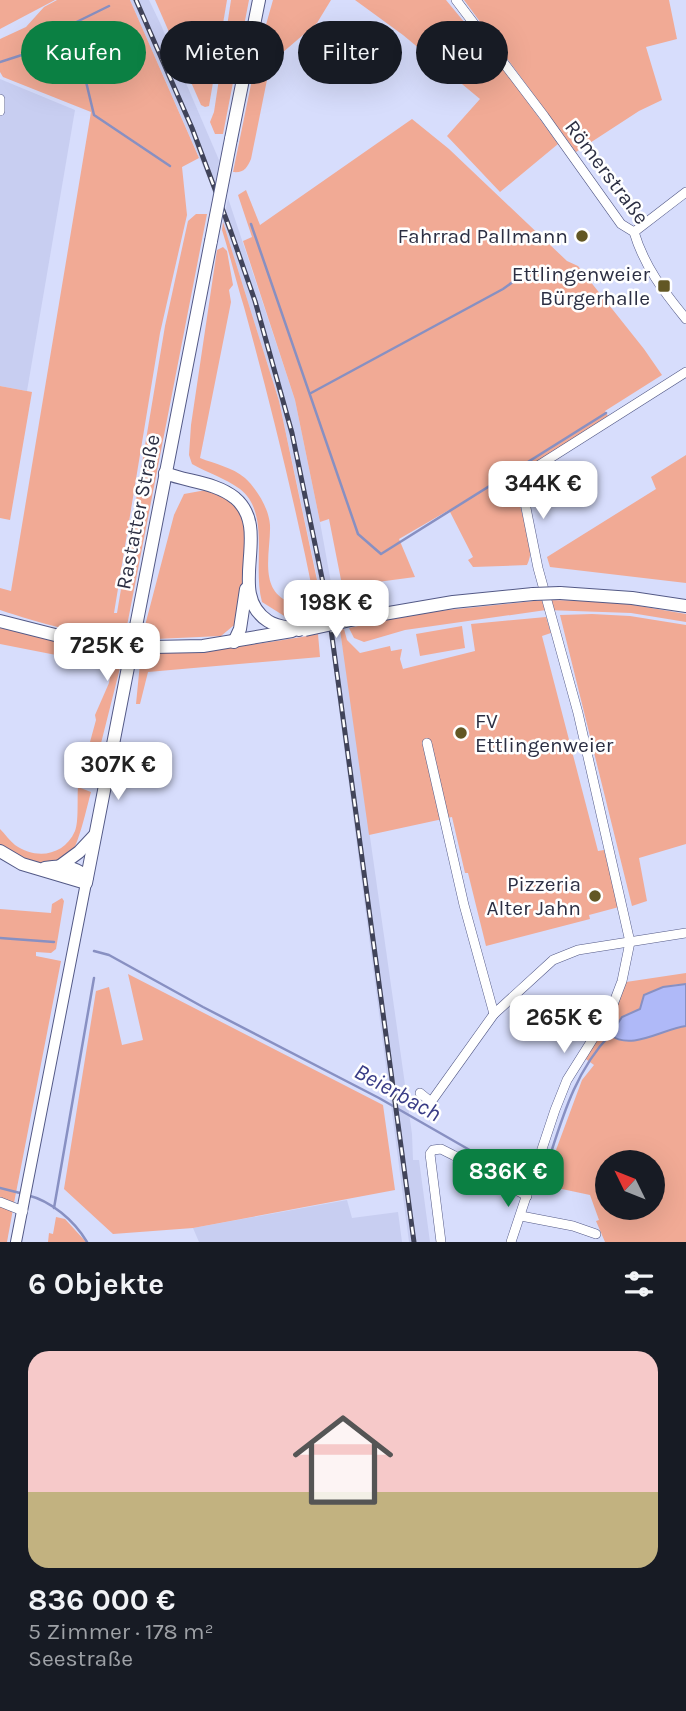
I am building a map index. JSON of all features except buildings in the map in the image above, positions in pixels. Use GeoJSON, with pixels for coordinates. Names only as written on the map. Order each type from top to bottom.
{"type":"FeatureCollection","features":[{"type":"Feature","properties":{"kind":"main road","name":"Rastatter Straße"},"geometry":{"type":"LineString","coordinates":[[86,880],[259,0]]}},
{"type":"Feature","properties":{"kind":"main road"},"geometry":{"type":"LineString","coordinates":[[165,473],[215,486],[231,495],[242,506],[249,522],[252,544],[249,580],[240,629],[234,642]]}},
{"type":"Feature","properties":{"kind":"main road"},"geometry":{"type":"LineString","coordinates":[[249,580],[250,595],[257,611],[274,624],[302,630]]}},
{"type":"Feature","properties":{"kind":"main road"},"geometry":{"type":"LineString","coordinates":[[0,621],[59,636],[111,645],[203,646],[453,602],[533,594],[613,596],[686,606]]}},
{"type":"Feature","properties":{"kind":"main road"},"geometry":{"type":"LineString","coordinates":[[60,866],[79,852],[95,835]]}},
{"type":"Feature","properties":{"kind":"main road"},"geometry":{"type":"LineString","coordinates":[[0,851],[22,864],[86,880]]}},
{"type":"Feature","properties":{"kind":"main road"},"geometry":{"type":"LineString","coordinates":[[41,869],[60,866],[77,870],[86,880]]}},
{"type":"Feature","properties":{"kind":"street","name":"Römerstraße"},"geometry":{"type":"LineString","coordinates":[[456,0],[621,224],[634,232],[647,266],[686,319]]}},
{"type":"Feature","properties":{"kind":"street"},"geometry":{"type":"LineString","coordinates":[[0,99],[0,111]]}},
{"type":"Feature","properties":{"kind":"street"},"geometry":{"type":"LineString","coordinates":[[634,232],[686,192]]}},
{"type":"Feature","properties":{"kind":"street"},"geometry":{"type":"LineString","coordinates":[[511,1242],[567,1080],[611,1010],[622,981],[631,942],[578,713],[538,568],[523,493],[524,481],[533,469],[686,372]]}},
{"type":"Feature","properties":{"kind":"street"},"geometry":{"type":"LineString","coordinates":[[427,743],[464,905],[494,1014]]}},
{"type":"Feature","properties":{"kind":"street","name":"Rastatter Straße"},"geometry":{"type":"LineString","coordinates":[[17,1241],[86,880]]}},
{"type":"Feature","properties":{"kind":"street"},"geometry":{"type":"LineString","coordinates":[[420,1093],[431,1102],[494,1014],[554,960],[578,950],[686,933]]}},
{"type":"Feature","properties":{"kind":"street"},"geometry":{"type":"LineString","coordinates":[[441,1242],[430,1162],[433,1150],[441,1149],[527,1196]]}},
{"type":"Feature","properties":{"kind":"street"},"geometry":{"type":"LineString","coordinates":[[0,1202],[25,1200]]}},
{"type":"Feature","properties":{"kind":"street"},"geometry":{"type":"LineString","coordinates":[[521,1216],[573,1226],[596,1234]]}},
{"type":"Feature","properties":{"kind":"shaded area"},"geometry":{"type":"Polygon","coordinates":[[[0,0],[55,0],[0,29],[0,0]]]}},
{"type":"Feature","properties":{"kind":"shaded area"},"geometry":{"type":"Polygon","coordinates":[[[57,0],[130,0],[139,21],[31,21],[44,7],[57,0]]]}},
{"type":"Feature","properties":{"kind":"shaded area"},"geometry":{"type":"Polygon","coordinates":[[[130,0],[149,0],[160,23],[160,68],[146,37],[146,21],[139,21],[130,0]]]}},
{"type":"Feature","properties":{"kind":"shaded area"},"geometry":{"type":"Polygon","coordinates":[[[155,0],[227,0],[223,21],[164,21],[155,0]]]}},
{"type":"Feature","properties":{"kind":"shaded area"},"geometry":{"type":"Polygon","coordinates":[[[231,0],[249,0],[245,21],[228,21],[231,0]]]}},
{"type":"Feature","properties":{"kind":"shaded area"},"geometry":{"type":"Polygon","coordinates":[[[273,0],[331,0],[318,21],[298,21],[298,39],[284,51],[284,21],[267,21],[273,0]]]}},
{"type":"Feature","properties":{"kind":"shaded area"},"geometry":{"type":"Polygon","coordinates":[[[355,0],[446,0],[463,21],[416,21],[416,46],[402,34],[402,21],[384,21],[355,0]]]}},
{"type":"Feature","properties":{"kind":"shaded area"},"geometry":{"type":"Polygon","coordinates":[[[464,0],[669,0],[677,39],[646,47],[662,100],[639,111],[576,152],[508,60],[508,21],[479,21],[464,0]]]}},
{"type":"Feature","properties":{"kind":"shaded area"},"geometry":{"type":"Polygon","coordinates":[[[21,29],[21,84],[146,84],[146,37],[160,69],[160,84],[167,84],[199,158],[182,167],[187,215],[160,333],[114,613],[117,613],[165,326],[188,221],[196,214],[207,214],[125,636],[78,631],[0,610],[0,588],[11,591],[91,112],[3,77],[0,72],[0,39],[21,29]]]}},
{"type":"Feature","properties":{"kind":"shaded area"},"geometry":{"type":"Polygon","coordinates":[[[508,75],[558,144],[500,192],[447,136],[480,99],[462,84],[508,84],[508,75]]]}},
{"type":"Feature","properties":{"kind":"shaded area"},"geometry":{"type":"Polygon","coordinates":[[[0,79],[75,110],[27,391],[0,386],[0,79]]]}},
{"type":"Feature","properties":{"kind":"shaded area"},"geometry":{"type":"Polygon","coordinates":[[[167,84],[186,84],[219,160],[215,194],[167,84]]]}},
{"type":"Feature","properties":{"kind":"shaded area"},"geometry":{"type":"Polygon","coordinates":[[[192,84],[213,84],[209,106],[201,105],[192,84]]]}},
{"type":"Feature","properties":{"kind":"shaded area"},"geometry":{"type":"Polygon","coordinates":[[[218,84],[233,84],[223,134],[215,134],[210,122],[218,84]]]}},
{"type":"Feature","properties":{"kind":"shaded area"},"geometry":{"type":"Polygon","coordinates":[[[251,84],[266,84],[251,159],[245,169],[233,172],[251,84]]]}},
{"type":"Feature","properties":{"kind":"shaded area"},"geometry":{"type":"Polygon","coordinates":[[[412,119],[449,149],[567,261],[578,266],[662,375],[605,411],[608,416],[525,470],[518,483],[518,495],[529,536],[530,556],[527,565],[473,567],[468,560],[473,557],[449,510],[399,539],[415,577],[355,585],[343,590],[329,519],[320,522],[295,400],[243,241],[252,237],[238,195],[246,190],[260,225],[412,119]]]}},
{"type":"Feature","properties":{"kind":"shaded area"},"geometry":{"type":"Polygon","coordinates":[[[228,198],[295,400],[320,522],[345,660],[412,1134],[413,1160],[419,1160],[430,1242],[409,1242],[329,633],[279,401],[223,222],[228,198]]]}},
{"type":"Feature","properties":{"kind":"shaded area"},"geometry":{"type":"Polygon","coordinates":[[[223,222],[279,401],[324,613],[319,614],[315,603],[282,454],[222,230],[223,222]]]}},
{"type":"Feature","properties":{"kind":"shaded area"},"geometry":{"type":"Polygon","coordinates":[[[223,247],[227,251],[233,285],[229,290],[231,302],[200,458],[235,471],[254,488],[269,519],[268,566],[272,586],[285,600],[312,604],[313,616],[289,619],[262,602],[259,588],[258,526],[249,499],[234,485],[192,464],[189,455],[217,250],[223,247]]]}},
{"type":"Feature","properties":{"kind":"shaded area"},"geometry":{"type":"Polygon","coordinates":[[[0,386],[32,392],[10,520],[0,518],[0,386]]]}},
{"type":"Feature","properties":{"kind":"shaded area"},"geometry":{"type":"Polygon","coordinates":[[[686,455],[686,583],[550,567],[547,557],[656,489],[651,477],[686,455]]]}},
{"type":"Feature","properties":{"kind":"shaded area"},"geometry":{"type":"Polygon","coordinates":[[[206,490],[228,500],[243,518],[246,540],[238,626],[233,626],[221,636],[156,639],[142,637],[174,515],[184,494],[206,490]]]}},
{"type":"Feature","properties":{"kind":"shaded area"},"geometry":{"type":"Polygon","coordinates":[[[543,600],[611,601],[686,614],[686,622],[631,613],[546,610],[405,630],[364,642],[354,638],[349,628],[419,613],[543,600]]]}},
{"type":"Feature","properties":{"kind":"shaded area"},"geometry":{"type":"Polygon","coordinates":[[[560,615],[630,616],[686,625],[686,844],[639,858],[647,901],[632,906],[560,615]]]}},
{"type":"Feature","properties":{"kind":"shaded area","name":"FV Ettlingenweier"},"geometry":{"type":"Polygon","coordinates":[[[546,617],[551,633],[542,636],[598,851],[604,850],[619,907],[589,915],[590,919],[486,946],[452,817],[369,835],[340,630],[344,629],[347,640],[360,653],[390,646],[391,651],[402,649],[400,659],[403,669],[475,651],[471,624],[546,617]]]}},
{"type":"Feature","properties":{"kind":"shaded area"},"geometry":{"type":"Polygon","coordinates":[[[462,626],[465,648],[420,656],[416,634],[462,626]]]}},
{"type":"Feature","properties":{"kind":"shaded area"},"geometry":{"type":"Polygon","coordinates":[[[0,628],[69,644],[124,652],[92,779],[85,782],[81,775],[96,720],[95,715],[109,683],[112,666],[0,644],[0,628]]]}},
{"type":"Feature","properties":{"kind":"shaded area"},"geometry":{"type":"Polygon","coordinates":[[[318,634],[320,657],[148,672],[140,704],[136,704],[141,653],[230,647],[318,634]]]}},
{"type":"Feature","properties":{"kind":"shaded area"},"geometry":{"type":"Polygon","coordinates":[[[78,787],[91,792],[77,843],[70,855],[62,861],[53,864],[34,862],[0,844],[0,829],[15,845],[32,853],[49,853],[64,846],[76,827],[78,787]]]}},
{"type":"Feature","properties":{"kind":"shaded area"},"geometry":{"type":"Polygon","coordinates":[[[62,898],[64,901],[56,949],[51,953],[36,952],[36,956],[61,961],[14,1203],[0,1197],[0,909],[51,913],[52,904],[62,898]]]}},
{"type":"Feature","properties":{"kind":"shaded area"},"geometry":{"type":"Polygon","coordinates":[[[686,973],[686,984],[672,985],[640,1009],[622,1017],[610,1035],[651,1036],[686,1026],[686,1242],[605,1242],[596,1221],[665,1220],[665,1150],[595,1150],[595,1209],[590,1195],[543,1185],[582,1080],[594,1065],[583,1057],[618,1004],[626,982],[686,973]]]}},
{"type":"Feature","properties":{"kind":"shaded area"},"geometry":{"type":"Polygon","coordinates":[[[128,974],[383,1105],[395,1190],[193,1228],[113,1234],[64,1189],[96,991],[109,987],[122,1045],[143,1040],[128,974]]]}},
{"type":"Feature","properties":{"kind":"shaded area"},"geometry":{"type":"Polygon","coordinates":[[[347,1200],[352,1218],[398,1212],[402,1242],[199,1242],[193,1228],[347,1200]]]}},
{"type":"Feature","properties":{"kind":"shaded area"},"geometry":{"type":"Polygon","coordinates":[[[0,1204],[13,1209],[7,1242],[0,1242],[0,1204]]]}},
{"type":"Feature","properties":{"kind":"shaded area"},"geometry":{"type":"Polygon","coordinates":[[[56,1217],[65,1219],[86,1242],[48,1242],[49,1233],[53,1234],[56,1217]]]}},
{"type":"Feature","properties":{"kind":"water"},"geometry":{"type":"Polygon","coordinates":[[[686,984],[686,1026],[637,1040],[628,1041],[610,1035],[622,1017],[640,1009],[644,995],[663,987],[686,984]]]}},
{"type":"Feature","properties":{"kind":"waterway"},"geometry":{"type":"LineString","coordinates":[[0,62],[25,54],[48,36],[109,6]]}},
{"type":"Feature","properties":{"kind":"waterway"},"geometry":{"type":"LineString","coordinates":[[87,84],[94,115],[170,166]]}},
{"type":"Feature","properties":{"kind":"waterway"},"geometry":{"type":"LineString","coordinates":[[251,224],[358,534],[381,554],[606,413]]}},
{"type":"Feature","properties":{"kind":"waterway"},"geometry":{"type":"LineString","coordinates":[[311,393],[503,289],[528,271]]}},
{"type":"Feature","properties":{"kind":"waterway","name":"Beierbach"},"geometry":{"type":"LineString","coordinates":[[0,938],[54,942]]}},
{"type":"Feature","properties":{"kind":"waterway","name":"Beierbach"},"geometry":{"type":"LineString","coordinates":[[94,951],[109,955],[379,1098],[522,1180],[537,1183],[543,1177],[577,1084],[597,1050],[610,1035]]}},
{"type":"Feature","properties":{"kind":"waterway"},"geometry":{"type":"LineString","coordinates":[[54,1208],[94,978]]}},
{"type":"Feature","properties":{"kind":"waterway"},"geometry":{"type":"LineString","coordinates":[[0,1188],[20,1193]]}},
{"type":"Feature","properties":{"kind":"waterway"},"geometry":{"type":"LineString","coordinates":[[27,1195],[61,1212],[76,1226],[87,1242]]}},
{"type":"Feature","properties":{"kind":"railway"},"geometry":{"type":"LineString","coordinates":[[136,0],[192,128],[231,232],[255,301],[292,433],[328,607],[414,1242]]}},
{"type":"Feature","properties":{"kind":"place","name":"Fahrrad Pallmann"},"geometry":{"type":"Point","coordinates":[582,236]}},
{"type":"Feature","properties":{"kind":"place","name":"Ettlingenweier Bürgerhalle"},"geometry":{"type":"Point","coordinates":[664,286]}},
{"type":"Feature","properties":{"kind":"place","name":"FV Ettlingenweier"},"geometry":{"type":"Point","coordinates":[461,733]}},
{"type":"Feature","properties":{"kind":"place","name":"Pizzeria Alter Jahn"},"geometry":{"type":"Point","coordinates":[595,896]}}]}
